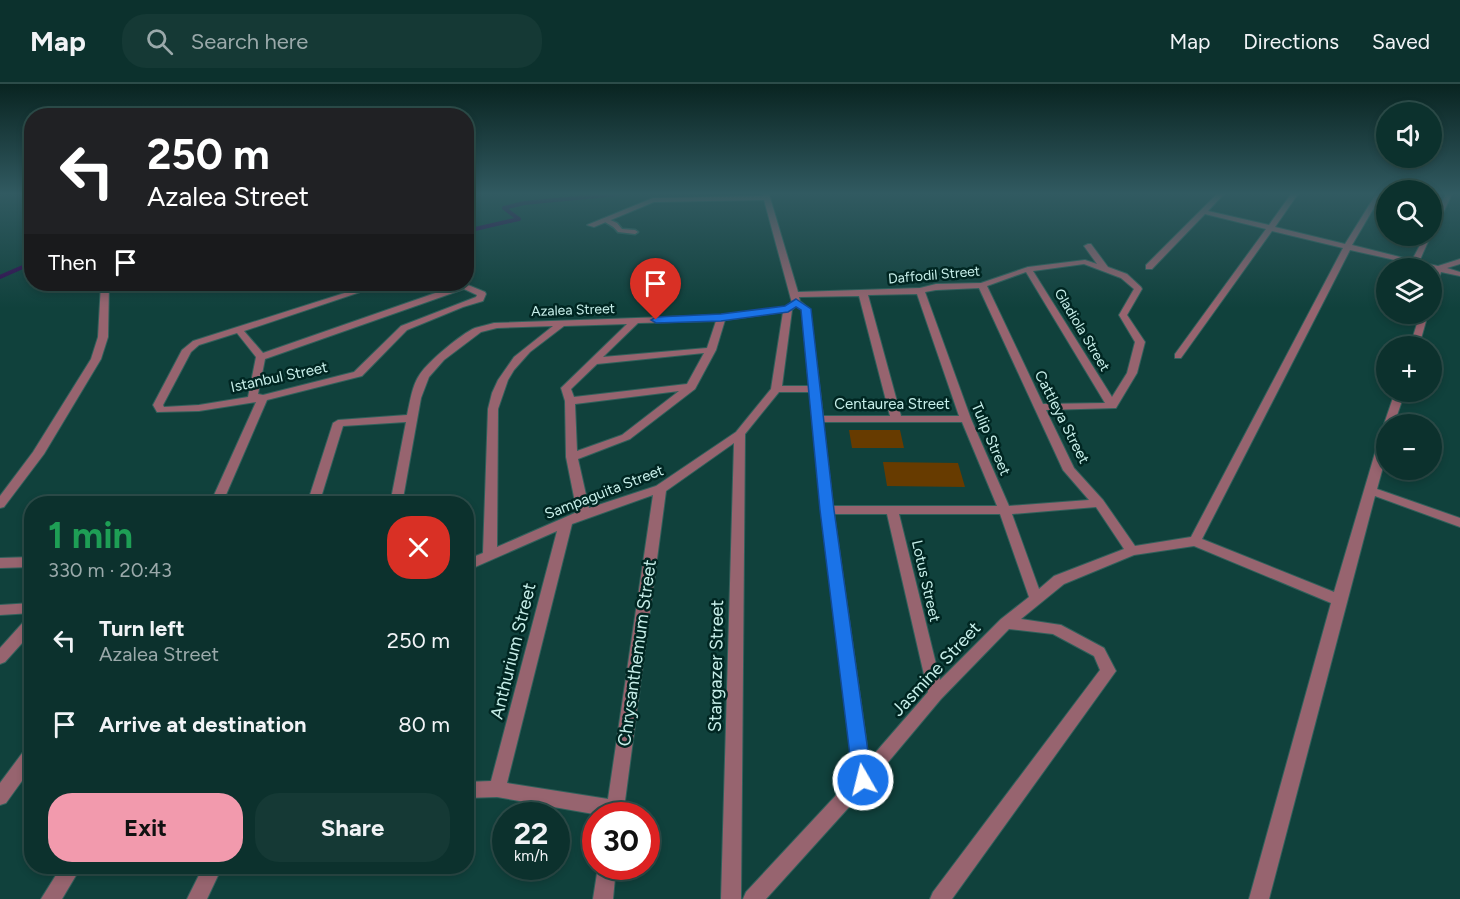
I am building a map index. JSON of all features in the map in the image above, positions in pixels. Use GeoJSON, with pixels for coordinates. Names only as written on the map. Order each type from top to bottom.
{"type":"FeatureCollection","features":[{"type":"Feature","properties":{"kind":"street"},"geometry":{"type":"LineString","coordinates":[[775,232],[793,302],[776,389],[815,389]]}},
{"type":"Feature","properties":{"kind":"street"},"geometry":{"type":"LineString","coordinates":[[1149,267],[1184,232]]}},
{"type":"Feature","properties":{"kind":"street"},"geometry":{"type":"LineString","coordinates":[[1178,356],[1267,232]]}},
{"type":"Feature","properties":{"kind":"street"},"geometry":{"type":"LineString","coordinates":[[1286,232],[1393,258]]}},
{"type":"Feature","properties":{"kind":"street"},"geometry":{"type":"LineString","coordinates":[[1338,600],[1195,540],[1356,232]]}},
{"type":"Feature","properties":{"kind":"street"},"geometry":{"type":"LineString","coordinates":[[1088,246],[1104,267]]}},
{"type":"Feature","properties":{"kind":"street"},"geometry":{"type":"LineString","coordinates":[[1442,268],[1460,261]]}},
{"type":"Feature","properties":{"kind":"street","name":"Daffodil Street"},"geometry":{"type":"LineString","coordinates":[[793,302],[863,294],[920,291],[936,287],[982,285],[1028,269],[1085,262],[1104,267],[1124,276],[1138,289],[1123,315],[1140,342],[1132,374],[1112,406]]}},
{"type":"Feature","properties":{"kind":"street","name":"Gladiola Street"},"geometry":{"type":"LineString","coordinates":[[1028,269],[1112,406]]}},
{"type":"Feature","properties":{"kind":"street"},"geometry":{"type":"LineString","coordinates":[[1442,270],[1460,274]]}},
{"type":"Feature","properties":{"kind":"street","name":"Cattleya Street"},"geometry":{"type":"LineString","coordinates":[[982,285],[1070,470],[1099,503],[1132,551]]}},
{"type":"Feature","properties":{"kind":"street","name":"Istanbul Street"},"geometry":{"type":"LineString","coordinates":[[239,330],[196,343],[187,350],[161,396],[158,405],[161,410],[199,408],[263,398],[358,374],[404,328],[480,299],[482,294],[474,290]]}},
{"type":"Feature","properties":{"kind":"street"},"geometry":{"type":"LineString","coordinates":[[0,504],[38,454],[96,360],[103,337],[104,291]]}},
{"type":"Feature","properties":{"kind":"street"},"geometry":{"type":"LineString","coordinates":[[261,357],[239,330],[359,291]]}},
{"type":"Feature","properties":{"kind":"street"},"geometry":{"type":"LineString","coordinates":[[261,357],[447,291]]}},
{"type":"Feature","properties":{"kind":"street","name":"Tulip Street"},"geometry":{"type":"LineString","coordinates":[[920,291],[966,419],[1005,510],[1036,599]]}},
{"type":"Feature","properties":{"kind":"street"},"geometry":{"type":"LineString","coordinates":[[863,294],[896,418]]}},
{"type":"Feature","properties":{"kind":"street"},"geometry":{"type":"LineString","coordinates":[[793,302],[806,309],[827,510],[863,780]]}},
{"type":"Feature","properties":{"kind":"street","name":"Azalea Street"},"geometry":{"type":"LineString","coordinates":[[397,496],[411,418],[424,376],[441,358],[478,330],[497,325],[721,318],[793,302]]}},
{"type":"Feature","properties":{"kind":"street"},"geometry":{"type":"LineString","coordinates":[[573,457],[626,437],[691,387],[711,350],[721,318]]}},
{"type":"Feature","properties":{"kind":"street"},"geometry":{"type":"LineString","coordinates":[[584,514],[573,457],[570,401],[567,388],[635,321]]}},
{"type":"Feature","properties":{"kind":"street"},"geometry":{"type":"LineString","coordinates":[[490,554],[493,409],[497,387],[519,356],[561,324]]}},
{"type":"Feature","properties":{"kind":"street"},"geometry":{"type":"LineString","coordinates":[[593,361],[711,350]]}},
{"type":"Feature","properties":{"kind":"street"},"geometry":{"type":"LineString","coordinates":[[220,496],[263,398],[252,396],[261,357]]}},
{"type":"Feature","properties":{"kind":"street"},"geometry":{"type":"LineString","coordinates":[[570,401],[691,387]]}},
{"type":"Feature","properties":{"kind":"street","name":"Sampaguita Street"},"geometry":{"type":"LineString","coordinates":[[474,562],[584,514],[660,489],[740,434],[776,389]]}},
{"type":"Feature","properties":{"kind":"street"},"geometry":{"type":"LineString","coordinates":[[1039,406],[1112,406]]}},
{"type":"Feature","properties":{"kind":"street"},"geometry":{"type":"LineString","coordinates":[[315,496],[338,423],[411,418]]}},
{"type":"Feature","properties":{"kind":"street","name":"Centaurea Street"},"geometry":{"type":"LineString","coordinates":[[819,419],[966,419]]}},
{"type":"Feature","properties":{"kind":"street","name":"Stargazer Street"},"geometry":{"type":"LineString","coordinates":[[731,899],[740,434]]}},
{"type":"Feature","properties":{"kind":"street"},"geometry":{"type":"LineString","coordinates":[[1260,899],[1338,600],[1376,468]]}},
{"type":"Feature","properties":{"kind":"street","name":"Chrysanthemum Street"},"geometry":{"type":"LineString","coordinates":[[615,802],[660,489]]}},
{"type":"Feature","properties":{"kind":"street"},"geometry":{"type":"LineString","coordinates":[[1369,490],[1460,523]]}},
{"type":"Feature","properties":{"kind":"street"},"geometry":{"type":"LineString","coordinates":[[827,510],[1005,510],[1099,503]]}},
{"type":"Feature","properties":{"kind":"street","name":"Lotus Street"},"geometry":{"type":"LineString","coordinates":[[892,510],[936,694]]}},
{"type":"Feature","properties":{"kind":"street","name":"Anthurium Street"},"geometry":{"type":"LineString","coordinates":[[497,789],[566,522]]}},
{"type":"Feature","properties":{"kind":"street","name":"Jasmine Street"},"geometry":{"type":"LineString","coordinates":[[753,899],[863,780],[936,694],[1006,623],[1059,580],[1132,551],[1195,540]]}},
{"type":"Feature","properties":{"kind":"street"},"geometry":{"type":"LineString","coordinates":[[0,563],[24,562]]}},
{"type":"Feature","properties":{"kind":"street"},"geometry":{"type":"LineString","coordinates":[[0,610],[24,608]]}},
{"type":"Feature","properties":{"kind":"street"},"geometry":{"type":"LineString","coordinates":[[940,899],[1108,671],[1099,652],[1056,629],[1006,623]]}},
{"type":"Feature","properties":{"kind":"street"},"geometry":{"type":"LineString","coordinates":[[0,658],[24,631]]}},
{"type":"Feature","properties":{"kind":"street"},"geometry":{"type":"LineString","coordinates":[[0,797],[24,764]]}},
{"type":"Feature","properties":{"kind":"street"},"geometry":{"type":"LineString","coordinates":[[474,790],[497,789],[582,806]]}},
{"type":"Feature","properties":{"kind":"street"},"geometry":{"type":"LineString","coordinates":[[51,899],[67,874]]}},
{"type":"Feature","properties":{"kind":"street"},"geometry":{"type":"LineString","coordinates":[[197,899],[210,874]]}},
{"type":"Feature","properties":{"kind":"street"},"geometry":{"type":"LineString","coordinates":[[603,899],[605,880]]}},
{"type":"Feature","properties":{"kind":"shaded area"},"geometry":{"type":"Polygon","coordinates":[[[849,430],[900,430],[904,448],[852,448],[849,430]]]}},
{"type":"Feature","properties":{"kind":"shaded area"},"geometry":{"type":"Polygon","coordinates":[[[883,462],[958,463],[965,487],[887,486],[883,462]]]}},
{"type":"Feature","properties":{"kind":"waterway"},"geometry":{"type":"LineString","coordinates":[[0,277],[24,266]]}},
{"type":"Feature","properties":{"kind":"route"},"geometry":{"type":"LineString","coordinates":[[656,320],[721,318],[788,309],[796,302],[806,309],[827,510],[863,780]]}}]}
